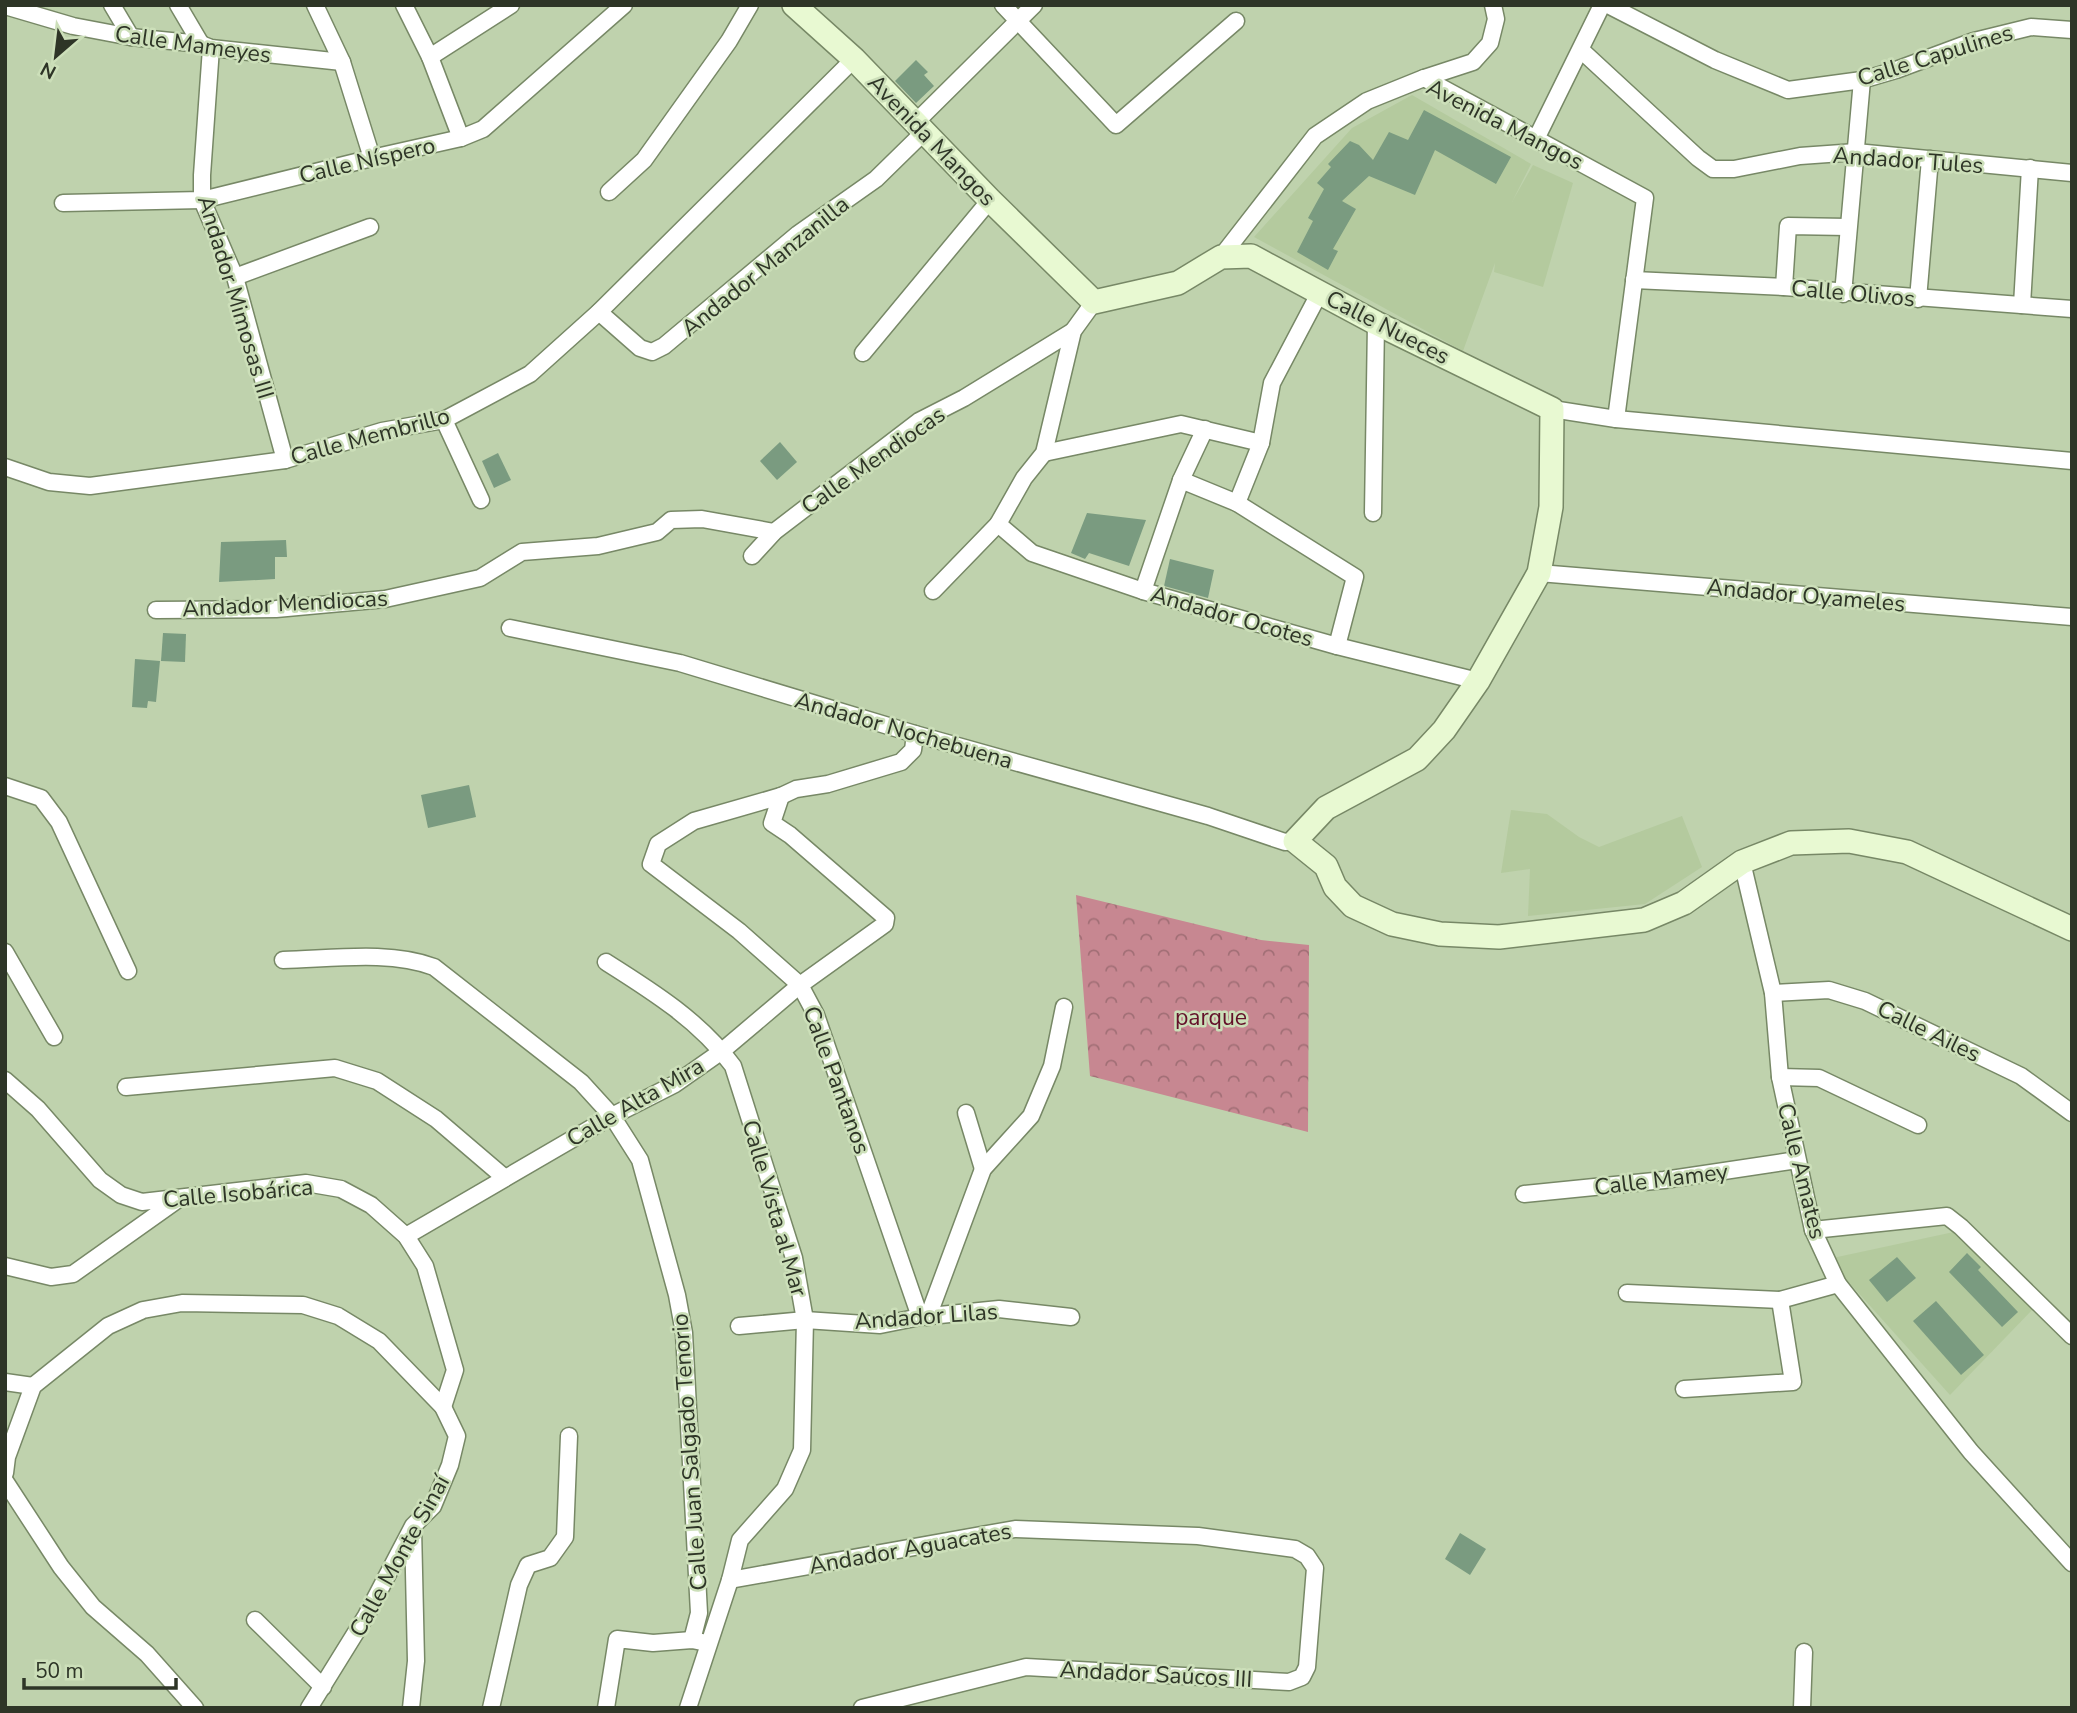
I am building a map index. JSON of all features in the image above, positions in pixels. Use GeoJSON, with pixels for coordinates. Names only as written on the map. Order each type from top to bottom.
{"type":"FeatureCollection","features":[{"type":"Feature","properties":{"kind":"main road","name":"Avenida Mangos"},"geometry":{"type":"LineString","coordinates":[[794,5],[854,60],[990,201],[1094,302],[1178,283],[1221,257]]}},
{"type":"Feature","properties":{"kind":"main road","name":"Calle Nueces"},"geometry":{"type":"LineString","coordinates":[[1221,257],[1251,256],[1376,323],[1552,410]]}},
{"type":"Feature","properties":{"kind":"main road"},"geometry":{"type":"LineString","coordinates":[[1552,410],[1551,507],[1539,573],[1478,681],[1444,730],[1417,759],[1326,808],[1295,841],[1326,866],[1335,887],[1353,906],[1392,924],[1440,934],[1499,937],[1644,920],[1684,903],[1742,862],[1791,843],[1849,841],[1907,852],[2072,929]]}},
{"type":"Feature","properties":{"kind":"street"},"geometry":{"type":"LineString","coordinates":[[112,5],[131,37]]}},
{"type":"Feature","properties":{"kind":"street"},"geometry":{"type":"LineString","coordinates":[[178,5],[206,46]]}},
{"type":"Feature","properties":{"kind":"street"},"geometry":{"type":"LineString","coordinates":[[315,5],[342,62],[372,158]]}},
{"type":"Feature","properties":{"kind":"street"},"geometry":{"type":"LineString","coordinates":[[404,5],[430,57],[461,138]]}},
{"type":"Feature","properties":{"kind":"street"},"geometry":{"type":"LineString","coordinates":[[430,57],[511,5]]}},
{"type":"Feature","properties":{"kind":"street","name":"Calle Níspero"},"geometry":{"type":"LineString","coordinates":[[63,203],[202,200],[461,138],[483,129],[624,5]]}},
{"type":"Feature","properties":{"kind":"street"},"geometry":{"type":"LineString","coordinates":[[609,192],[644,160],[729,41],[750,5]]}},
{"type":"Feature","properties":{"kind":"street"},"geometry":{"type":"LineString","coordinates":[[1003,5],[1116,125],[1236,21]]}},
{"type":"Feature","properties":{"kind":"street","name":"Andador Manzanilla"},"geometry":{"type":"LineString","coordinates":[[599,312],[640,348],[652,352],[664,346],[799,234],[876,179],[920,127],[1034,5]]}},
{"type":"Feature","properties":{"kind":"street"},"geometry":{"type":"LineString","coordinates":[[1424,78],[1473,62],[1490,43],[1496,19],[1493,5]]}},
{"type":"Feature","properties":{"kind":"street"},"geometry":{"type":"LineString","coordinates":[[1536,137],[1602,5]]}},
{"type":"Feature","properties":{"kind":"street","name":"Calle Capulines"},"geometry":{"type":"LineString","coordinates":[[1608,5],[1715,60],[1788,90],[1862,80],[1973,41],[2031,27],[2072,30]]}},
{"type":"Feature","properties":{"kind":"street","name":"Calle Mameyes"},"geometry":{"type":"LineString","coordinates":[[5,6],[74,26],[131,37],[342,62]]}},
{"type":"Feature","properties":{"kind":"street","name":"Andador Mimosas III"},"geometry":{"type":"LineString","coordinates":[[206,46],[202,200],[235,277],[285,460]]}},
{"type":"Feature","properties":{"kind":"street","name":"Andador Tules"},"geometry":{"type":"LineString","coordinates":[[1581,50],[1698,159],[1713,169],[1734,169],[1800,156],[1856,152],[2072,173]]}},
{"type":"Feature","properties":{"kind":"street","name":"Calle Membrillo"},"geometry":{"type":"LineString","coordinates":[[5,467],[49,482],[90,486],[285,460],[382,431],[444,421],[530,374],[599,312],[854,60]]}},
{"type":"Feature","properties":{"kind":"street","name":"Avenida Mangos"},"geometry":{"type":"LineString","coordinates":[[1221,257],[1315,136],[1367,101],[1424,78],[1645,198],[1616,419]]}},
{"type":"Feature","properties":{"kind":"street"},"geometry":{"type":"LineString","coordinates":[[1843,294],[1862,80]]}},
{"type":"Feature","properties":{"kind":"street"},"geometry":{"type":"LineString","coordinates":[[1918,299],[1930,159]]}},
{"type":"Feature","properties":{"kind":"street"},"geometry":{"type":"LineString","coordinates":[[2022,305],[2030,168]]}},
{"type":"Feature","properties":{"kind":"street"},"geometry":{"type":"LineString","coordinates":[[863,353],[990,201]]}},
{"type":"Feature","properties":{"kind":"street"},"geometry":{"type":"LineString","coordinates":[[1784,287],[1788,226],[1848,227]]}},
{"type":"Feature","properties":{"kind":"street"},"geometry":{"type":"LineString","coordinates":[[235,277],[370,227]]}},
{"type":"Feature","properties":{"kind":"street","name":"Calle Olivos"},"geometry":{"type":"LineString","coordinates":[[1634,280],[1784,287],[1843,294],[2072,309]]}},
{"type":"Feature","properties":{"kind":"street"},"geometry":{"type":"LineString","coordinates":[[1237,503],[1261,443],[1272,383],[1320,292]]}},
{"type":"Feature","properties":{"kind":"street"},"geometry":{"type":"LineString","coordinates":[[933,591],[998,524],[1024,478],[1044,453],[1073,331],[1094,302]]}},
{"type":"Feature","properties":{"kind":"street"},"geometry":{"type":"LineString","coordinates":[[1373,513],[1376,323]]}},
{"type":"Feature","properties":{"kind":"street","name":"Calle Mendiocas"},"geometry":{"type":"LineString","coordinates":[[752,556],[774,532],[919,421],[964,398],[1073,331]]}},
{"type":"Feature","properties":{"kind":"street"},"geometry":{"type":"LineString","coordinates":[[1552,410],[1616,419],[2072,461]]}},
{"type":"Feature","properties":{"kind":"street"},"geometry":{"type":"LineString","coordinates":[[444,421],[481,500]]}},
{"type":"Feature","properties":{"kind":"street"},"geometry":{"type":"LineString","coordinates":[[1044,453],[1181,424],[1261,443]]}},
{"type":"Feature","properties":{"kind":"street"},"geometry":{"type":"LineString","coordinates":[[1143,591],[1181,480],[1205,429]]}},
{"type":"Feature","properties":{"kind":"street"},"geometry":{"type":"LineString","coordinates":[[1181,480],[1237,503],[1355,576],[1337,646]]}},
{"type":"Feature","properties":{"kind":"street","name":"Andador Mendiocas"},"geometry":{"type":"LineString","coordinates":[[156,610],[276,608],[385,599],[480,578],[522,552],[598,546],[657,532],[671,520],[702,519],[774,532]]}},
{"type":"Feature","properties":{"kind":"street","name":"Andador Ocotes"},"geometry":{"type":"LineString","coordinates":[[998,524],[1032,553],[1143,591],[1337,646],[1478,681]]}},
{"type":"Feature","properties":{"kind":"street","name":"Andador Oyameles"},"geometry":{"type":"LineString","coordinates":[[1539,573],[2072,617]]}},
{"type":"Feature","properties":{"kind":"street","name":"Andador Nochebuena"},"geometry":{"type":"LineString","coordinates":[[510,628],[680,663],[915,734],[1208,816],[1285,842],[1295,841]]}},
{"type":"Feature","properties":{"kind":"street"},"geometry":{"type":"LineString","coordinates":[[781,796],[796,789],[828,784],[901,761],[913,750],[915,734]]}},
{"type":"Feature","properties":{"kind":"street"},"geometry":{"type":"LineString","coordinates":[[5,786],[41,798],[59,822],[128,971]]}},
{"type":"Feature","properties":{"kind":"street","name":"Calle Pantanos"},"geometry":{"type":"LineString","coordinates":[[781,796],[694,821],[658,844],[651,864],[739,931],[800,985],[816,1014],[924,1317]]}},
{"type":"Feature","properties":{"kind":"street","name":"Calle Alta Mira"},"geometry":{"type":"LineString","coordinates":[[406,1236],[612,1116],[675,1084],[722,1051],[800,985],[885,924],[886,918],[790,835],[772,823],[781,796]]}},
{"type":"Feature","properties":{"kind":"street","name":"Calle Amates"},"geometry":{"type":"LineString","coordinates":[[1742,862],[1773,993],[1780,1077],[1797,1160],[1813,1230],[1838,1284],[1971,1452],[2072,1563]]}},
{"type":"Feature","properties":{"kind":"street"},"geometry":{"type":"LineString","coordinates":[[5,952],[54,1037]]}},
{"type":"Feature","properties":{"kind":"street","name":"Calle Juan Salgado Tenorio"},"geometry":{"type":"LineString","coordinates":[[283,960],[391,958],[415,960],[434,967],[581,1082],[612,1116],[640,1160],[677,1295],[684,1333],[699,1613],[692,1640]]}},
{"type":"Feature","properties":{"kind":"street","name":"Calle Vista al Mar"},"geometry":{"type":"LineString","coordinates":[[606,962],[666,1001],[722,1051],[733,1066],[794,1258],[806,1320],[802,1450],[785,1489],[740,1540],[730,1580]]}},
{"type":"Feature","properties":{"kind":"street","name":"Calle Ailes"},"geometry":{"type":"LineString","coordinates":[[1773,993],[1829,990],[1865,1001],[2021,1076],[2072,1112]]}},
{"type":"Feature","properties":{"kind":"street"},"geometry":{"type":"LineString","coordinates":[[924,1317],[983,1169],[1031,1116],[1052,1066],[1064,1007]]}},
{"type":"Feature","properties":{"kind":"street"},"geometry":{"type":"LineString","coordinates":[[126,1087],[335,1068],[377,1081],[436,1119],[505,1178]]}},
{"type":"Feature","properties":{"kind":"street"},"geometry":{"type":"LineString","coordinates":[[1780,1077],[1819,1078],[1918,1125]]}},
{"type":"Feature","properties":{"kind":"street","name":"Calle Isobárica"},"geometry":{"type":"LineString","coordinates":[[5,1080],[38,1109],[100,1180],[121,1195],[142,1202],[306,1183],[341,1189],[371,1205],[406,1236],[425,1266],[455,1370],[443,1406]]}},
{"type":"Feature","properties":{"kind":"street"},"geometry":{"type":"LineString","coordinates":[[966,1113],[983,1169]]}},
{"type":"Feature","properties":{"kind":"street","name":"Calle Mamey"},"geometry":{"type":"LineString","coordinates":[[1524,1194],[1664,1180],[1797,1160]]}},
{"type":"Feature","properties":{"kind":"street"},"geometry":{"type":"LineString","coordinates":[[5,1266],[51,1277],[73,1274],[182,1197]]}},
{"type":"Feature","properties":{"kind":"street"},"geometry":{"type":"LineString","coordinates":[[1813,1230],[1947,1216],[2072,1336]]}},
{"type":"Feature","properties":{"kind":"street"},"geometry":{"type":"LineString","coordinates":[[1627,1293],[1780,1300],[1838,1284]]}},
{"type":"Feature","properties":{"kind":"street"},"geometry":{"type":"LineString","coordinates":[[1684,1389],[1793,1382],[1780,1300]]}},
{"type":"Feature","properties":{"kind":"street","name":"Calle Monte Sinaí"},"geometry":{"type":"LineString","coordinates":[[33,1386],[108,1326],[144,1310],[182,1303],[303,1305],[338,1316],[379,1341],[443,1406],[457,1436],[450,1465],[433,1506],[413,1526],[366,1616],[309,1708]]}},
{"type":"Feature","properties":{"kind":"street","name":"Andador Lilas"},"geometry":{"type":"LineString","coordinates":[[739,1326],[806,1320],[880,1325],[999,1309],[1071,1317]]}},
{"type":"Feature","properties":{"kind":"street"},"geometry":{"type":"LineString","coordinates":[[5,1382],[33,1386],[7,1457],[5,1473]]}},
{"type":"Feature","properties":{"kind":"street"},"geometry":{"type":"LineString","coordinates":[[491,1708],[519,1585],[527,1565],[550,1558],[565,1537],[569,1436]]}},
{"type":"Feature","properties":{"kind":"street"},"geometry":{"type":"LineString","coordinates":[[5,1481],[61,1567],[93,1607],[147,1654],[195,1708]]}},
{"type":"Feature","properties":{"kind":"street"},"geometry":{"type":"LineString","coordinates":[[411,1708],[416,1661],[413,1526]]}},
{"type":"Feature","properties":{"kind":"street","name":"Andador Aguacates"},"geometry":{"type":"LineString","coordinates":[[730,1580],[1015,1529],[1198,1536],[1295,1549],[1307,1556],[1315,1569],[1307,1667],[1302,1676]]}},
{"type":"Feature","properties":{"kind":"street"},"geometry":{"type":"LineString","coordinates":[[688,1708],[730,1580]]}},
{"type":"Feature","properties":{"kind":"street"},"geometry":{"type":"LineString","coordinates":[[255,1620],[323,1687]]}},
{"type":"Feature","properties":{"kind":"street"},"geometry":{"type":"LineString","coordinates":[[606,1708],[617,1639],[653,1643],[692,1640],[708,1643]]}},
{"type":"Feature","properties":{"kind":"street"},"geometry":{"type":"LineString","coordinates":[[1802,1708],[1804,1652]]}},
{"type":"Feature","properties":{"kind":"street","name":"Andador Saúcos III"},"geometry":{"type":"LineString","coordinates":[[862,1708],[1026,1667],[1289,1682],[1302,1676]]}},
{"type":"Feature","properties":{"kind":"shaded area"},"geometry":{"type":"Polygon","coordinates":[[[1412,95],[1531,164],[1512,202],[1533,165],[1573,183],[1543,287],[1494,272],[1495,263],[1463,351],[1254,237],[1352,128],[1412,95]]]}},
{"type":"Feature","properties":{"kind":"shaded area"},"geometry":{"type":"Polygon","coordinates":[[[1511,810],[1547,814],[1579,837],[1599,847],[1682,816],[1702,867],[1645,904],[1528,916],[1530,869],[1501,873],[1511,810]]]}},
{"type":"Feature","properties":{"kind":"shaded area"},"geometry":{"type":"Polygon","coordinates":[[[1963,1230],[2036,1306],[1950,1395],[1828,1259],[1963,1230]]]}},
{"type":"Feature","properties":{"kind":"green space","name":"parque"},"geometry":{"type":"Polygon","coordinates":[[[1076,895],[1261,940],[1309,945],[1308,1132],[1090,1076],[1076,895]]]}},
{"type":"Feature","properties":{"kind":"building"},"geometry":{"type":"Polygon","coordinates":[[[916,60],[928,72],[924,75],[934,86],[916,103],[895,81],[916,60]]]}},
{"type":"Feature","properties":{"kind":"building"},"geometry":{"type":"Polygon","coordinates":[[[1424,110],[1511,157],[1496,184],[1435,150],[1415,195],[1369,176],[1342,201],[1356,209],[1333,249],[1338,251],[1328,270],[1297,252],[1313,221],[1308,218],[1324,189],[1317,183],[1331,167],[1328,164],[1350,141],[1359,145],[1373,160],[1389,132],[1408,140],[1424,110]]]}},
{"type":"Feature","properties":{"kind":"building"},"geometry":{"type":"Polygon","coordinates":[[[780,442],[797,462],[777,480],[760,461],[780,442]]]}},
{"type":"Feature","properties":{"kind":"building"},"geometry":{"type":"Polygon","coordinates":[[[498,453],[511,480],[494,488],[482,461],[498,453]]]}},
{"type":"Feature","properties":{"kind":"building"},"geometry":{"type":"Polygon","coordinates":[[[1087,513],[1146,520],[1129,566],[1089,553],[1085,559],[1071,553],[1087,513]]]}},
{"type":"Feature","properties":{"kind":"building"},"geometry":{"type":"Polygon","coordinates":[[[286,540],[287,557],[275,557],[275,579],[219,582],[221,542],[286,540]]]}},
{"type":"Feature","properties":{"kind":"building"},"geometry":{"type":"Polygon","coordinates":[[[1170,559],[1214,570],[1208,598],[1164,586],[1170,559]]]}},
{"type":"Feature","properties":{"kind":"building"},"geometry":{"type":"Polygon","coordinates":[[[163,633],[186,634],[185,662],[161,661],[163,633]]]}},
{"type":"Feature","properties":{"kind":"building"},"geometry":{"type":"Polygon","coordinates":[[[135,659],[160,661],[156,702],[148,701],[147,708],[132,707],[135,659]]]}},
{"type":"Feature","properties":{"kind":"building"},"geometry":{"type":"Polygon","coordinates":[[[469,785],[476,817],[428,828],[421,795],[469,785]]]}},
{"type":"Feature","properties":{"kind":"building"},"geometry":{"type":"Polygon","coordinates":[[[1967,1253],[1981,1267],[1978,1270],[2018,1312],[2002,1327],[1949,1272],[1967,1253]]]}},
{"type":"Feature","properties":{"kind":"building"},"geometry":{"type":"Polygon","coordinates":[[[1897,1257],[1916,1278],[1887,1302],[1869,1280],[1897,1257]]]}},
{"type":"Feature","properties":{"kind":"building"},"geometry":{"type":"Polygon","coordinates":[[[1936,1301],[1984,1355],[1961,1375],[1913,1321],[1936,1301]]]}},
{"type":"Feature","properties":{"kind":"building"},"geometry":{"type":"Polygon","coordinates":[[[1460,1533],[1486,1549],[1470,1575],[1445,1559],[1460,1533]]]}}]}
